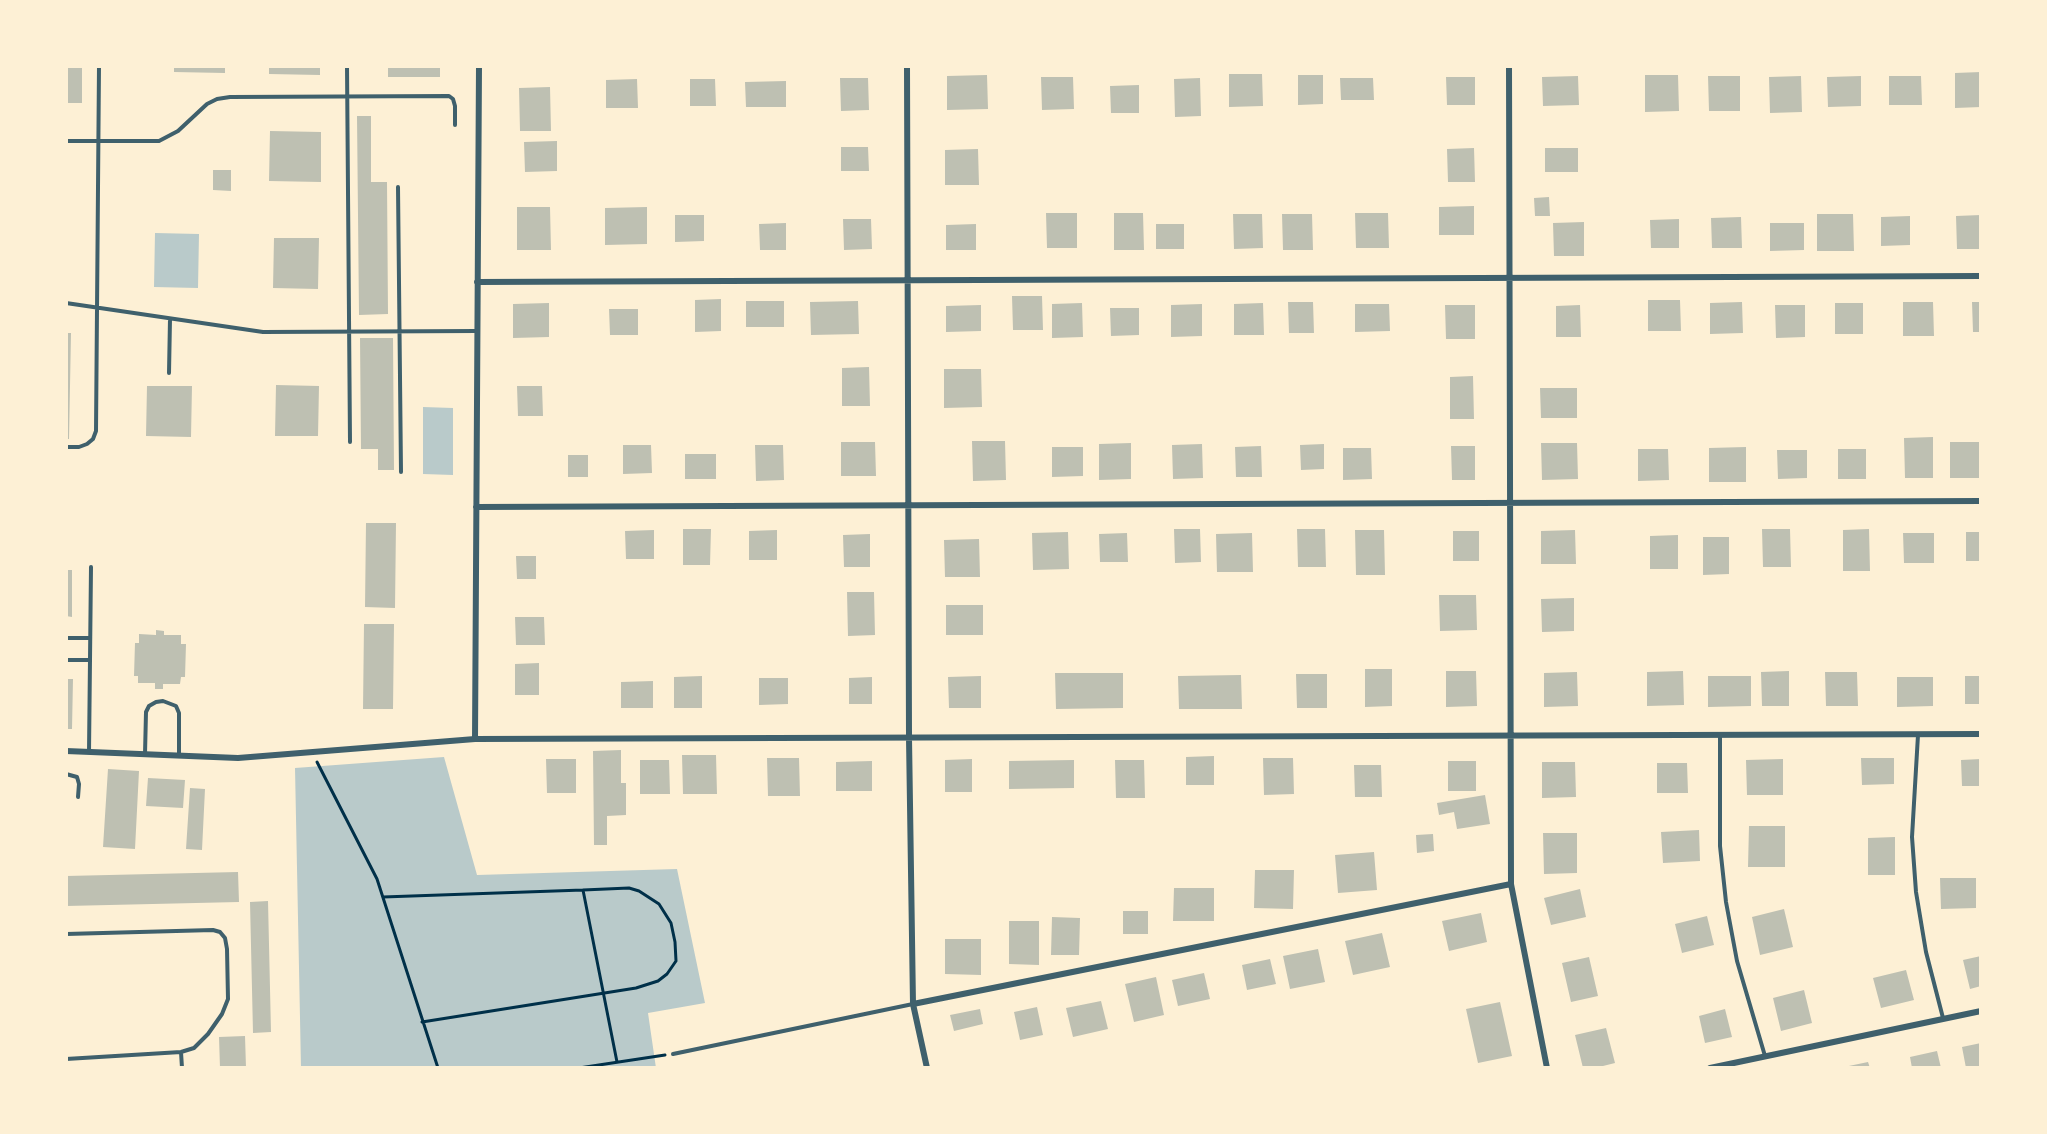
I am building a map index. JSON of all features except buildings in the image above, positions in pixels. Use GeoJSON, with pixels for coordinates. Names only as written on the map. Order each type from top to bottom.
{"type":"FeatureCollection","features":[{"type":"Feature","properties":{"kind":"street"},"geometry":{"type":"LineString","coordinates":[[475,739],[479,66]]}},
{"type":"Feature","properties":{"kind":"street"},"geometry":{"type":"LineString","coordinates":[[907,66],[909,738],[913,1004],[927,1068]]}},
{"type":"Feature","properties":{"kind":"street"},"geometry":{"type":"LineString","coordinates":[[1509,66],[1511,884],[1547,1068]]}},
{"type":"Feature","properties":{"kind":"street"},"geometry":{"type":"LineString","coordinates":[[477,282],[1981,276]]}},
{"type":"Feature","properties":{"kind":"street"},"geometry":{"type":"LineString","coordinates":[[476,507],[1981,501]]}},
{"type":"Feature","properties":{"kind":"street"},"geometry":{"type":"LineString","coordinates":[[66,751],[238,758],[475,739],[1981,734]]}},
{"type":"Feature","properties":{"kind":"street"},"geometry":{"type":"LineString","coordinates":[[913,1004],[1511,884]]}},
{"type":"Feature","properties":{"kind":"street"},"geometry":{"type":"LineString","coordinates":[[1710,1068],[1981,1011]]}},
{"type":"Feature","properties":{"kind":"lane"},"geometry":{"type":"LineString","coordinates":[[66,447],[79,447],[87,444],[93,439],[96,431],[99,66]]}},
{"type":"Feature","properties":{"kind":"lane"},"geometry":{"type":"LineString","coordinates":[[346,66],[350,442]]}},
{"type":"Feature","properties":{"kind":"lane"},"geometry":{"type":"LineString","coordinates":[[66,141],[159,141],[169,137],[207,104],[230,97],[449,96],[453,99],[455,106],[455,125]]}},
{"type":"Feature","properties":{"kind":"lane"},"geometry":{"type":"LineString","coordinates":[[398,188],[401,472]]}},
{"type":"Feature","properties":{"kind":"lane"},"geometry":{"type":"LineString","coordinates":[[66,303],[256,332],[477,331]]}},
{"type":"Feature","properties":{"kind":"lane"},"geometry":{"type":"LineString","coordinates":[[169,373],[170,319]]}},
{"type":"Feature","properties":{"kind":"lane"},"geometry":{"type":"LineString","coordinates":[[89,752],[91,567]]}},
{"type":"Feature","properties":{"kind":"lane"},"geometry":{"type":"LineString","coordinates":[[66,638],[90,638]]}},
{"type":"Feature","properties":{"kind":"lane"},"geometry":{"type":"LineString","coordinates":[[66,660],[90,660]]}},
{"type":"Feature","properties":{"kind":"lane"},"geometry":{"type":"LineString","coordinates":[[145,754],[146,712],[149,706],[163,701],[176,706],[179,713],[179,756]]}},
{"type":"Feature","properties":{"kind":"lane"},"geometry":{"type":"LineString","coordinates":[[1720,735],[1720,846],[1726,902],[1737,961],[1765,1056]]}},
{"type":"Feature","properties":{"kind":"lane"},"geometry":{"type":"LineString","coordinates":[[1918,735],[1912,837],[1916,892],[1926,952],[1944,1019]]}},
{"type":"Feature","properties":{"kind":"lane"},"geometry":{"type":"LineString","coordinates":[[66,774],[77,777],[78,797]]}},
{"type":"Feature","properties":{"kind":"lane"},"geometry":{"type":"LineString","coordinates":[[66,934],[213,930],[220,932],[225,938],[227,949],[228,999],[222,1014],[208,1034],[194,1048],[182,1052],[66,1059]]}},
{"type":"Feature","properties":{"kind":"lane"},"geometry":{"type":"LineString","coordinates":[[673,1054],[913,1004]]}},
{"type":"Feature","properties":{"kind":"lane"},"geometry":{"type":"LineString","coordinates":[[182,1052],[182,1068]]}},
{"type":"Feature","properties":{"kind":"path"},"geometry":{"type":"LineString","coordinates":[[312,752],[377,879],[438,1068]]}},
{"type":"Feature","properties":{"kind":"path"},"geometry":{"type":"LineString","coordinates":[[383,897],[612,888],[639,891],[659,904],[670,923],[675,961],[667,974],[648,985],[422,1022]]}},
{"type":"Feature","properties":{"kind":"path"},"geometry":{"type":"LineString","coordinates":[[583,890],[617,1062]]}},
{"type":"Feature","properties":{"kind":"path"},"geometry":{"type":"LineString","coordinates":[[579,1068],[673,1054]]}},
{"type":"Feature","properties":{"kind":"shaded area"},"geometry":{"type":"Polygon","coordinates":[[[155,233],[199,234],[198,288],[154,287],[155,233]]]}},
{"type":"Feature","properties":{"kind":"shaded area"},"geometry":{"type":"Polygon","coordinates":[[[423,407],[453,408],[453,475],[423,474],[423,407]]]}},
{"type":"Feature","properties":{"kind":"shaded area"},"geometry":{"type":"Polygon","coordinates":[[[444,757],[477,875],[677,869],[705,1003],[648,1013],[656,1068],[301,1068],[295,768],[444,757]]]}}]}
